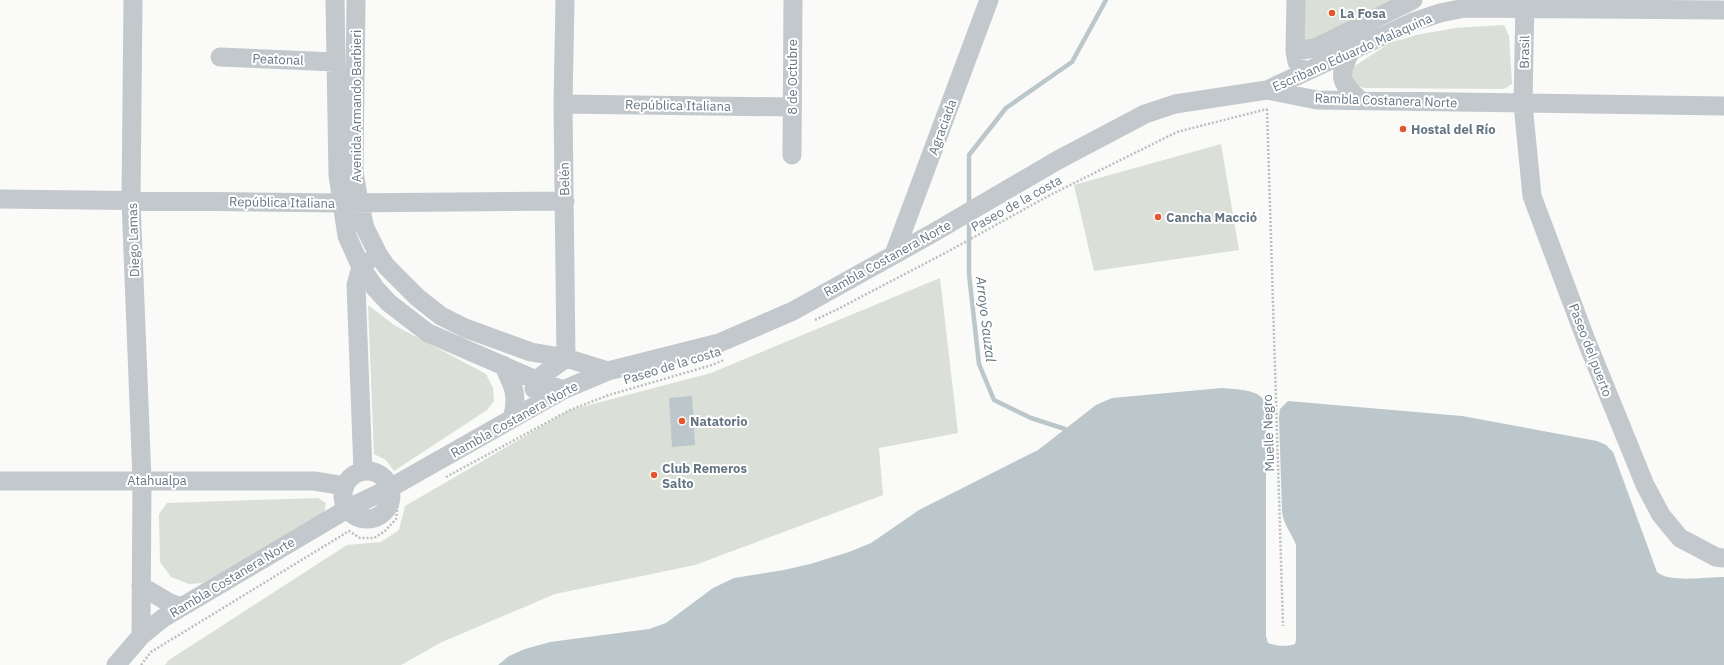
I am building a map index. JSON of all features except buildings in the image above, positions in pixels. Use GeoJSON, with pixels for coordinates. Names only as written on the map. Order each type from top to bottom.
{"type":"FeatureCollection","features":[{"type":"Feature","properties":{"kind":"street","name":"Diego Lamas"},"geometry":{"type":"LineString","coordinates":[[133,0],[131,201],[142,480],[141,636]]}},
{"type":"Feature","properties":{"kind":"street","name":"Avenida Armando Barbieri"},"geometry":{"type":"LineString","coordinates":[[335,0],[338,175],[350,202],[386,266],[418,298],[441,316],[465,328],[531,352],[566,358],[608,371]]}},
{"type":"Feature","properties":{"kind":"street","name":"Avenida Armando Barbieri"},"geometry":{"type":"LineString","coordinates":[[356,0],[354,172],[347,236],[361,267],[375,288],[390,303],[428,333],[536,380],[563,390]]}},
{"type":"Feature","properties":{"kind":"street","name":"Belén"},"geometry":{"type":"LineString","coordinates":[[565,0],[563,104],[566,358]]}},
{"type":"Feature","properties":{"kind":"street","name":"8 de Octubre"},"geometry":{"type":"LineString","coordinates":[[792,155],[793,0]]}},
{"type":"Feature","properties":{"kind":"street","name":"Agraciada"},"geometry":{"type":"LineString","coordinates":[[894,254],[989,0]]}},
{"type":"Feature","properties":{"kind":"street"},"geometry":{"type":"LineString","coordinates":[[1296,0],[1295,51],[1300,75],[1317,100]]}},
{"type":"Feature","properties":{"kind":"street"},"geometry":{"type":"LineString","coordinates":[[1295,51],[1315,48],[1413,0]]}},
{"type":"Feature","properties":{"kind":"street","name":"Escribano Eduardo Malaquina"},"geometry":{"type":"LineString","coordinates":[[1267,90],[1413,22],[1466,4],[1724,10]]}},
{"type":"Feature","properties":{"kind":"street","name":"Brasil"},"geometry":{"type":"LineString","coordinates":[[1523,104],[1525,5]]}},
{"type":"Feature","properties":{"kind":"street"},"geometry":{"type":"LineString","coordinates":[[1351,51],[1344,65],[1343,79],[1346,88],[1360,100]]}},
{"type":"Feature","properties":{"kind":"street","name":"Peatonal"},"geometry":{"type":"LineString","coordinates":[[220,57],[336,62]]}},
{"type":"Feature","properties":{"kind":"street","name":"Rambla Costanera Norte"},"geometry":{"type":"LineString","coordinates":[[397,494],[512,419],[563,390],[608,371],[719,343],[748,332],[793,311],[1120,126],[1145,114],[1176,104],[1267,90],[1317,100],[1724,106]]}},
{"type":"Feature","properties":{"kind":"street","name":"República Italiana"},"geometry":{"type":"LineString","coordinates":[[563,104],[792,107]]}},
{"type":"Feature","properties":{"kind":"street","name":"Paseo del puerto"},"geometry":{"type":"LineString","coordinates":[[1523,104],[1532,196],[1586,340],[1645,485],[1661,515],[1680,538],[1716,557],[1724,558]]}},
{"type":"Feature","properties":{"kind":"street","name":"República Italiana"},"geometry":{"type":"LineString","coordinates":[[0,200],[350,202],[564,201]]}},
{"type":"Feature","properties":{"kind":"street"},"geometry":{"type":"LineString","coordinates":[[363,471],[356,285],[361,267],[378,254]]}},
{"type":"Feature","properties":{"kind":"street"},"geometry":{"type":"LineString","coordinates":[[530,408],[536,380],[566,358]]}},
{"type":"Feature","properties":{"kind":"street"},"geometry":{"type":"LineString","coordinates":[[503,365],[510,378],[516,396],[512,419]]}},
{"type":"Feature","properties":{"kind":"street"},"geometry":{"type":"LineString","coordinates":[[363,471],[370,471],[382,476],[397,494],[381,515],[367,520],[359,518],[347,510],[343,499],[345,486],[353,475],[363,471]]}},
{"type":"Feature","properties":{"kind":"street","name":"Atahualpa"},"geometry":{"type":"LineString","coordinates":[[0,481],[314,480],[345,486]]}},
{"type":"Feature","properties":{"kind":"street","name":"Rambla Costanera Norte"},"geometry":{"type":"LineString","coordinates":[[116,665],[141,636],[163,618],[347,510]]}},
{"type":"Feature","properties":{"kind":"street"},"geometry":{"type":"LineString","coordinates":[[142,586],[168,602],[182,607]]}},
{"type":"Feature","properties":{"kind":"path","name":"Muelle Negro"},"geometry":{"type":"LineString","coordinates":[[1267,90],[1283,626]]}},
{"type":"Feature","properties":{"kind":"path","name":"Paseo de la costa"},"geometry":{"type":"LineString","coordinates":[[810,322],[947,252],[1050,195],[1177,132],[1267,109]]}},
{"type":"Feature","properties":{"kind":"path","name":"Paseo de la costa"},"geometry":{"type":"LineString","coordinates":[[446,477],[570,410],[609,395],[712,365],[726,359]]}},
{"type":"Feature","properties":{"kind":"path"},"geometry":{"type":"LineString","coordinates":[[141,665],[151,652],[349,531],[360,538],[374,538],[380,535],[396,519],[397,494]]}},
{"type":"Feature","properties":{"kind":"shaded area"},"geometry":{"type":"Polygon","coordinates":[[[1303,0],[1397,0],[1302,44],[1303,0]]]}},
{"type":"Feature","properties":{"kind":"shaded area"},"geometry":{"type":"Polygon","coordinates":[[[1504,25],[1509,36],[1512,84],[1504,89],[1365,88],[1358,86],[1351,78],[1353,67],[1390,43],[1416,35],[1455,28],[1504,25]]]}},
{"type":"Feature","properties":{"kind":"shaded area","name":"Cancha Macció"},"geometry":{"type":"Polygon","coordinates":[[[1221,144],[1239,250],[1094,271],[1074,185],[1221,144]]]}},
{"type":"Feature","properties":{"kind":"shaded area"},"geometry":{"type":"Polygon","coordinates":[[[940,278],[958,433],[879,448],[883,495],[695,565],[555,594],[442,642],[401,665],[165,665],[169,660],[347,545],[381,542],[399,530],[405,506],[570,410],[711,373],[940,278]]]}},
{"type":"Feature","properties":{"kind":"shaded area"},"geometry":{"type":"Polygon","coordinates":[[[368,305],[394,325],[486,374],[493,388],[494,401],[487,410],[394,471],[386,460],[374,454],[368,305]]]}},
{"type":"Feature","properties":{"kind":"shaded area"},"geometry":{"type":"Polygon","coordinates":[[[1222,388],[1253,392],[1262,398],[1266,403],[1266,636],[1268,643],[1289,646],[1295,644],[1296,640],[1296,545],[1286,524],[1282,511],[1279,417],[1280,409],[1288,401],[1462,416],[1597,441],[1606,445],[1613,452],[1657,572],[1670,577],[1679,578],[1724,577],[1724,665],[498,665],[509,656],[525,649],[550,642],[649,629],[666,623],[713,588],[734,578],[810,564],[849,552],[871,543],[919,510],[1038,450],[1096,405],[1112,398],[1222,388]]]}},
{"type":"Feature","properties":{"kind":"shaded area","name":"Natatorio"},"geometry":{"type":"Polygon","coordinates":[[[692,396],[695,445],[672,447],[669,398],[692,396]]]}},
{"type":"Feature","properties":{"kind":"shaded area"},"geometry":{"type":"Polygon","coordinates":[[[318,498],[326,503],[324,514],[203,583],[189,584],[171,577],[160,562],[159,514],[167,503],[318,498]]]}},
{"type":"Feature","properties":{"kind":"waterway","name":"Arroyo Sauzal"},"geometry":{"type":"LineString","coordinates":[[969,206],[969,155],[1006,108],[1072,62],[1106,0]]}},
{"type":"Feature","properties":{"kind":"waterway","name":"Arroyo Sauzal"},"geometry":{"type":"LineString","coordinates":[[969,217],[969,274],[979,364],[994,400],[1031,418],[1065,429],[1066,434]]}},
{"type":"Feature","properties":{"kind":"place","name":"La Fosa"},"geometry":{"type":"Point","coordinates":[1332,13]}},
{"type":"Feature","properties":{"kind":"place","name":"Hostal del Río"},"geometry":{"type":"Point","coordinates":[1403,129]}},
{"type":"Feature","properties":{"kind":"place","name":"Cancha Macció"},"geometry":{"type":"Point","coordinates":[1158,217]}},
{"type":"Feature","properties":{"kind":"place","name":"Natatorio"},"geometry":{"type":"Point","coordinates":[682,421]}},
{"type":"Feature","properties":{"kind":"place","name":"Club Remeros Salto"},"geometry":{"type":"Point","coordinates":[654,475]}}]}
